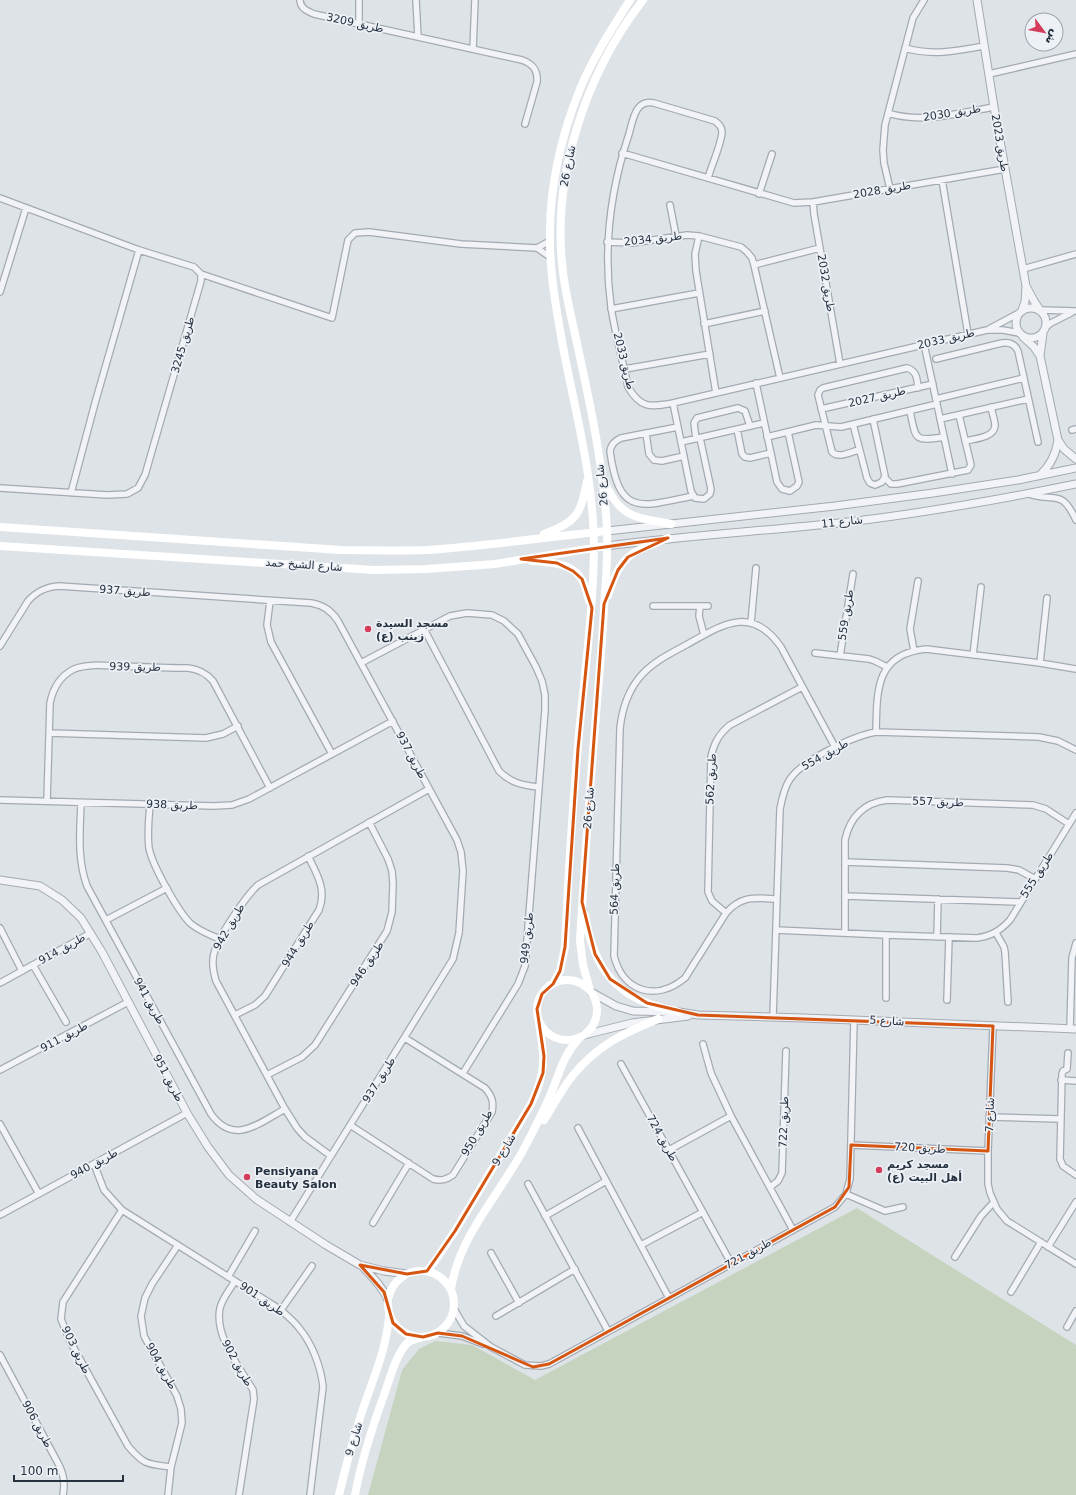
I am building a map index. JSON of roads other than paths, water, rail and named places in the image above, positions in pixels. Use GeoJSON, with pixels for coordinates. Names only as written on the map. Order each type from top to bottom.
{"type":"FeatureCollection","features":[{"type":"Feature","properties":{"kind":"main road"},"geometry":{"type":"LineString","coordinates":[[621,0],[621,13]]}},
{"type":"Feature","properties":{"kind":"main road","name":"شارع 26"},"geometry":{"type":"LineString","coordinates":[[553,984],[560,971],[565,947],[578,749],[592,608],[594,548],[589,475],[564,348],[550,257],[553,194],[561,149],[581,88],[600,49],[621,13],[631,0]]}},
{"type":"Feature","properties":{"kind":"main road","name":"شارع 26"},"geometry":{"type":"LineString","coordinates":[[590,991],[583,965],[581,947],[582,902],[600,677],[607,530],[592,411],[567,298],[560,236],[564,182],[574,137],[590,92],[612,48],[641,3]]}},
{"type":"Feature","properties":{"kind":"main road"},"geometry":{"type":"LineString","coordinates":[[533,539],[564,526],[574,518],[583,503],[589,475]]}},
{"type":"Feature","properties":{"kind":"main road"},"geometry":{"type":"LineString","coordinates":[[601,476],[612,498],[622,510],[634,516],[671,524]]}},
{"type":"Feature","properties":{"kind":"main road","name":"شارع الشيخ حمد"},"geometry":{"type":"LineString","coordinates":[[0,526],[341,550],[427,550],[607,530]]}},
{"type":"Feature","properties":{"kind":"main road"},"geometry":{"type":"LineString","coordinates":[[604,604],[618,570],[628,557],[637,551],[668,538]]}},
{"type":"Feature","properties":{"kind":"main road","name":"شارع الشيخ حمد"},"geometry":{"type":"LineString","coordinates":[[0,546],[374,570],[449,568],[495,564],[606,546]]}},
{"type":"Feature","properties":{"kind":"main road"},"geometry":{"type":"LineString","coordinates":[[521,559],[557,563],[573,571],[582,579],[592,608]]}},
{"type":"Feature","properties":{"kind":"main road"},"geometry":{"type":"LineString","coordinates":[[582,902],[588,935],[595,954],[610,979],[626,992],[647,1003],[679,1012]]}},
{"type":"Feature","properties":{"kind":"main road"},"geometry":{"type":"LineString","coordinates":[[569,980],[576,982],[590,991],[596,1000],[596,1020],[591,1028],[582,1036],[567,1040],[554,1037],[541,1025],[537,1009],[542,994],[553,984],[569,980]]}},
{"type":"Feature","properties":{"kind":"main road","name":"شارع 9"},"geometry":{"type":"LineString","coordinates":[[427,1271],[455,1230],[531,1104],[538,1089],[543,1073],[544,1056],[538,1017]]}},
{"type":"Feature","properties":{"kind":"main road"},"geometry":{"type":"LineString","coordinates":[[525,1147],[574,1074],[586,1060],[613,1040],[627,1032],[658,1019]]}},
{"type":"Feature","properties":{"kind":"main road","name":"شارع 9"},"geometry":{"type":"LineString","coordinates":[[451,1289],[452,1276],[461,1250],[525,1147],[553,1089],[568,1051],[582,1036]]}},
{"type":"Feature","properties":{"kind":"main road"},"geometry":{"type":"LineString","coordinates":[[416,1271],[427,1271],[441,1277],[451,1289],[454,1299],[454,1309],[448,1323],[438,1333],[423,1337],[414,1337],[402,1332],[393,1323],[389,1315],[388,1300],[394,1284],[400,1278],[416,1271]]}},
{"type":"Feature","properties":{"kind":"main road","name":"شارع 9"},"geometry":{"type":"LineString","coordinates":[[339,1495],[344,1471],[360,1418],[385,1344],[389,1315]]}},
{"type":"Feature","properties":{"kind":"main road","name":"شارع 9"},"geometry":{"type":"LineString","coordinates":[[355,1495],[359,1474],[373,1425],[394,1367],[408,1343],[423,1337]]}},
{"type":"Feature","properties":{"kind":"street","name":"طريق 3209"},"geometry":{"type":"LineString","coordinates":[[300,0],[300,4],[305,10],[314,14],[474,49],[530,63],[538,75],[525,124]]}},
{"type":"Feature","properties":{"kind":"street"},"geometry":{"type":"LineString","coordinates":[[359,0],[359,23]]}},
{"type":"Feature","properties":{"kind":"street"},"geometry":{"type":"LineString","coordinates":[[416,0],[418,37]]}},
{"type":"Feature","properties":{"kind":"street"},"geometry":{"type":"LineString","coordinates":[[474,49],[475,0]]}},
{"type":"Feature","properties":{"kind":"street"},"geometry":{"type":"LineString","coordinates":[[631,0],[641,3]]}},
{"type":"Feature","properties":{"kind":"street"},"geometry":{"type":"LineString","coordinates":[[890,189],[883,150],[885,125],[913,18],[924,0]]}},
{"type":"Feature","properties":{"kind":"street","name":"طريق 2023"},"geometry":{"type":"LineString","coordinates":[[977,0],[994,107],[1026,286],[1025,302],[1020,312]]}},
{"type":"Feature","properties":{"kind":"street"},"geometry":{"type":"LineString","coordinates":[[905,48],[923,53],[941,53],[984,46]]}},
{"type":"Feature","properties":{"kind":"street"},"geometry":{"type":"LineString","coordinates":[[989,74],[1076,54]]}},
{"type":"Feature","properties":{"kind":"street","name":"طريق 2033"},"geometry":{"type":"LineString","coordinates":[[708,178],[721,137],[721,128],[715,122],[662,105],[649,102],[641,105],[638,108],[622,153],[614,188],[607,242],[611,309],[628,387],[633,396],[640,403],[647,406],[673,403],[987,330],[1003,330],[1021,335]]}},
{"type":"Feature","properties":{"kind":"street","name":"طريق 2030"},"geometry":{"type":"LineString","coordinates":[[888,113],[907,118],[926,118],[994,107]]}},
{"type":"Feature","properties":{"kind":"street","name":"طريق 2028"},"geometry":{"type":"LineString","coordinates":[[622,153],[794,203],[813,202],[1005,169]]}},
{"type":"Feature","properties":{"kind":"street"},"geometry":{"type":"LineString","coordinates":[[759,194],[772,154]]}},
{"type":"Feature","properties":{"kind":"street"},"geometry":{"type":"LineString","coordinates":[[942,180],[968,334]]}},
{"type":"Feature","properties":{"kind":"street"},"geometry":{"type":"LineString","coordinates":[[0,198],[139,250],[194,268],[201,274],[332,318],[348,240],[355,233],[369,232],[461,244],[537,248],[550,241]]}},
{"type":"Feature","properties":{"kind":"street","name":"طريق 2032"},"geometry":{"type":"LineString","coordinates":[[813,202],[840,364]]}},
{"type":"Feature","properties":{"kind":"street"},"geometry":{"type":"LineString","coordinates":[[670,205],[676,236]]}},
{"type":"Feature","properties":{"kind":"street"},"geometry":{"type":"LineString","coordinates":[[0,292],[26,208]]}},
{"type":"Feature","properties":{"kind":"street","name":"طريق 2034"},"geometry":{"type":"LineString","coordinates":[[607,242],[637,242],[687,235],[699,236],[741,247],[752,258],[780,378]]}},
{"type":"Feature","properties":{"kind":"street","name":"طريق 2034"},"geometry":{"type":"LineString","coordinates":[[699,236],[695,262],[716,393]]}},
{"type":"Feature","properties":{"kind":"street"},"geometry":{"type":"LineString","coordinates":[[537,248],[550,257]]}},
{"type":"Feature","properties":{"kind":"street"},"geometry":{"type":"LineString","coordinates":[[754,265],[820,248]]}},
{"type":"Feature","properties":{"kind":"street"},"geometry":{"type":"LineString","coordinates":[[71,493],[139,250]]}},
{"type":"Feature","properties":{"kind":"street"},"geometry":{"type":"LineString","coordinates":[[1023,269],[1076,254]]}},
{"type":"Feature","properties":{"kind":"street","name":"طريق 3245"},"geometry":{"type":"LineString","coordinates":[[0,488],[107,495],[127,494],[138,488],[145,475],[201,281],[201,274]]}},
{"type":"Feature","properties":{"kind":"street","name":"طريق 2023"},"geometry":{"type":"LineString","coordinates":[[1026,286],[1040,310]]}},
{"type":"Feature","properties":{"kind":"street"},"geometry":{"type":"LineString","coordinates":[[611,309],[699,293]]}},
{"type":"Feature","properties":{"kind":"street"},"geometry":{"type":"LineString","coordinates":[[1040,356],[1034,347],[1021,335],[1015,324],[1020,312],[1031,307],[1040,310],[1075,311]]}},
{"type":"Feature","properties":{"kind":"street"},"geometry":{"type":"LineString","coordinates":[[1040,310],[1045,316],[1046,320],[1040,356],[1058,440],[1064,449],[1076,459]]}},
{"type":"Feature","properties":{"kind":"street"},"geometry":{"type":"LineString","coordinates":[[704,324],[765,311]]}},
{"type":"Feature","properties":{"kind":"street"},"geometry":{"type":"LineString","coordinates":[[1021,335],[1034,338],[1039,337],[1055,321],[1075,311]]}},
{"type":"Feature","properties":{"kind":"street","name":"طريق 2033"},"geometry":{"type":"LineString","coordinates":[[987,330],[1020,312]]}},
{"type":"Feature","properties":{"kind":"street"},"geometry":{"type":"LineString","coordinates":[[936,359],[1002,343],[1008,343],[1014,346],[1018,351],[1038,442]]}},
{"type":"Feature","properties":{"kind":"street"},"geometry":{"type":"LineString","coordinates":[[924,344],[952,474]]}},
{"type":"Feature","properties":{"kind":"street"},"geometry":{"type":"LineString","coordinates":[[625,369],[710,354]]}},
{"type":"Feature","properties":{"kind":"street"},"geometry":{"type":"LineString","coordinates":[[859,450],[840,455],[833,454],[818,395],[819,391],[821,389],[907,368],[915,373],[918,388]]}},
{"type":"Feature","properties":{"kind":"street"},"geometry":{"type":"LineString","coordinates":[[768,437],[816,425],[835,427],[874,420],[1024,378]]}},
{"type":"Feature","properties":{"kind":"street"},"geometry":{"type":"LineString","coordinates":[[756,383],[779,486],[786,491],[794,489],[797,486],[798,477],[788,432]]}},
{"type":"Feature","properties":{"kind":"street","name":"طريق 2027"},"geometry":{"type":"LineString","coordinates":[[822,409],[933,384]]}},
{"type":"Feature","properties":{"kind":"street"},"geometry":{"type":"LineString","coordinates":[[940,419],[1028,399]]}},
{"type":"Feature","properties":{"kind":"street"},"geometry":{"type":"LineString","coordinates":[[673,403],[693,496]]}},
{"type":"Feature","properties":{"kind":"street"},"geometry":{"type":"LineString","coordinates":[[965,441],[988,435],[994,431],[995,426],[991,407]]}},
{"type":"Feature","properties":{"kind":"street"},"geometry":{"type":"LineString","coordinates":[[678,427],[617,440],[610,448],[616,482],[622,492],[635,502],[646,505],[693,496],[700,499],[708,497],[711,489],[694,423],[697,418],[738,408],[746,410],[750,426]]}},
{"type":"Feature","properties":{"kind":"street","name":"طريق 2027"},"geometry":{"type":"LineString","coordinates":[[910,411],[915,432],[918,437],[926,440],[944,437]]}},
{"type":"Feature","properties":{"kind":"street"},"geometry":{"type":"LineString","coordinates":[[885,478],[894,484],[967,471],[970,467],[959,415]]}},
{"type":"Feature","properties":{"kind":"street","name":"طريق 2027"},"geometry":{"type":"LineString","coordinates":[[853,424],[868,481],[872,484],[878,485],[885,478],[874,420]]}},
{"type":"Feature","properties":{"kind":"street"},"geometry":{"type":"LineString","coordinates":[[681,442],[764,423]]}},
{"type":"Feature","properties":{"kind":"street"},"geometry":{"type":"LineString","coordinates":[[737,429],[742,454],[745,458],[771,453]]}},
{"type":"Feature","properties":{"kind":"street"},"geometry":{"type":"LineString","coordinates":[[646,433],[649,454],[654,460],[662,461],[684,456]]}},
{"type":"Feature","properties":{"kind":"street"},"geometry":{"type":"LineString","coordinates":[[1040,475],[1048,467],[1054,457],[1058,440]]}},
{"type":"Feature","properties":{"kind":"street","name":"شارع 11"},"geometry":{"type":"LineString","coordinates":[[607,530],[932,494],[1018,480],[1076,468]]}},
{"type":"Feature","properties":{"kind":"street","name":"شارع 11"},"geometry":{"type":"LineString","coordinates":[[606,546],[668,538],[839,523],[1029,494],[1076,484]]}},
{"type":"Feature","properties":{"kind":"street"},"geometry":{"type":"LineString","coordinates":[[1029,494],[1063,500],[1069,506],[1076,520]]}},
{"type":"Feature","properties":{"kind":"street"},"geometry":{"type":"LineString","coordinates":[[751,623],[756,568]]}},
{"type":"Feature","properties":{"kind":"street","name":"طريق 559"},"geometry":{"type":"LineString","coordinates":[[840,656],[853,574]]}},
{"type":"Feature","properties":{"kind":"street"},"geometry":{"type":"LineString","coordinates":[[914,650],[910,629],[918,581]]}},
{"type":"Feature","properties":{"kind":"street","name":"طريق 937"},"geometry":{"type":"LineString","coordinates":[[0,646],[28,601],[34,594],[42,589],[50,587],[316,604],[329,610],[338,621],[457,840],[463,864],[459,933],[457,946],[450,965],[290,1222]]}},
{"type":"Feature","properties":{"kind":"street"},"geometry":{"type":"LineString","coordinates":[[973,655],[981,587]]}},
{"type":"Feature","properties":{"kind":"street"},"geometry":{"type":"LineString","coordinates":[[1040,663],[1048,598]]}},
{"type":"Feature","properties":{"kind":"street"},"geometry":{"type":"LineString","coordinates":[[270,600],[267,625],[271,642],[332,754]]}},
{"type":"Feature","properties":{"kind":"street"},"geometry":{"type":"LineString","coordinates":[[653,606],[708,606]]}},
{"type":"Feature","properties":{"kind":"street"},"geometry":{"type":"LineString","coordinates":[[700,606],[701,625],[704,634]]}},
{"type":"Feature","properties":{"kind":"street","name":"طريق 949"},"geometry":{"type":"LineString","coordinates":[[361,663],[450,616],[467,613],[492,615],[509,624],[518,634],[540,674],[545,695],[525,966],[518,984],[463,1073]]}},
{"type":"Feature","properties":{"kind":"street","name":"طريق 564"},"geometry":{"type":"LineString","coordinates":[[777,899],[748,899],[740,901],[732,906],[685,978],[676,986],[653,992],[642,990],[631,985],[623,977],[617,967],[614,956],[620,728],[626,701],[640,677],[649,667],[660,659],[704,634],[728,623],[751,623],[763,628],[773,636],[781,647],[835,747]]}},
{"type":"Feature","properties":{"kind":"street"},"geometry":{"type":"LineString","coordinates":[[424,629],[499,771],[514,783],[538,787]]}},
{"type":"Feature","properties":{"kind":"street"},"geometry":{"type":"LineString","coordinates":[[876,732],[878,692],[882,676],[887,667],[897,658],[914,650],[926,649],[1040,663],[1076,670]]}},
{"type":"Feature","properties":{"kind":"street","name":"طريق 559"},"geometry":{"type":"LineString","coordinates":[[815,653],[876,660],[887,667]]}},
{"type":"Feature","properties":{"kind":"street","name":"طريق 939"},"geometry":{"type":"LineString","coordinates":[[47,801],[50,703],[56,686],[68,673],[80,667],[93,666],[188,668],[198,670],[206,674],[213,681],[270,788]]}},
{"type":"Feature","properties":{"kind":"street","name":"طريق 562"},"geometry":{"type":"LineString","coordinates":[[726,913],[712,901],[708,892],[711,757],[713,748],[720,735],[730,725],[802,687]]}},
{"type":"Feature","properties":{"kind":"street","name":"طريق 938"},"geometry":{"type":"LineString","coordinates":[[0,800],[227,806],[249,799],[393,721]]}},
{"type":"Feature","properties":{"kind":"street"},"geometry":{"type":"LineString","coordinates":[[49,733],[206,738],[223,734],[238,726]]}},
{"type":"Feature","properties":{"kind":"street","name":"طريق 554"},"geometry":{"type":"LineString","coordinates":[[773,1017],[780,809],[785,788],[797,771],[835,747],[861,736],[876,732],[1039,737],[1058,740],[1076,750]]}},
{"type":"Feature","properties":{"kind":"street","name":"طريق 942"},"geometry":{"type":"LineString","coordinates":[[331,1156],[304,1137],[285,1109],[214,975],[213,956],[220,939],[252,890],[264,881],[429,789]]}},
{"type":"Feature","properties":{"kind":"street","name":"طريق 557"},"geometry":{"type":"LineString","coordinates":[[845,933],[846,840],[851,823],[862,809],[878,801],[887,800],[1033,805],[1046,810],[1069,824]]}},
{"type":"Feature","properties":{"kind":"street","name":"طريق 941"},"geometry":{"type":"LineString","coordinates":[[81,803],[80,850],[82,868],[87,886],[216,1121],[230,1129],[246,1130],[285,1109]]}},
{"type":"Feature","properties":{"kind":"street"},"geometry":{"type":"LineString","coordinates":[[150,804],[148,836],[149,849],[167,888],[184,916],[191,924],[203,932],[220,939]]}},
{"type":"Feature","properties":{"kind":"street","name":"طريق 555"},"geometry":{"type":"LineString","coordinates":[[776,930],[937,937],[986,937],[996,933],[1010,920],[1076,813]]}},
{"type":"Feature","properties":{"kind":"street","name":"طريق 946"},"geometry":{"type":"LineString","coordinates":[[267,1075],[302,1057],[315,1045],[387,931],[392,912],[392,871],[388,859],[369,822]]}},
{"type":"Feature","properties":{"kind":"street","name":"طريق 944"},"geometry":{"type":"LineString","coordinates":[[235,1015],[255,1005],[265,996],[319,910],[322,899],[322,888],[308,856]]}},
{"type":"Feature","properties":{"kind":"street"},"geometry":{"type":"LineString","coordinates":[[845,862],[1007,868],[1019,870],[1035,879]]}},
{"type":"Feature","properties":{"kind":"street","name":"طريق 951"},"geometry":{"type":"LineString","coordinates":[[0,880],[40,886],[62,900],[81,918],[91,933],[187,1113],[208,1147],[228,1175],[256,1199],[290,1222],[360,1265],[376,1281],[388,1300]]}},
{"type":"Feature","properties":{"kind":"street"},"geometry":{"type":"LineString","coordinates":[[106,920],[167,888]]}},
{"type":"Feature","properties":{"kind":"street"},"geometry":{"type":"LineString","coordinates":[[845,896],[1020,902]]}},
{"type":"Feature","properties":{"kind":"street"},"geometry":{"type":"LineString","coordinates":[[937,937],[938,899]]}},
{"type":"Feature","properties":{"kind":"street"},"geometry":{"type":"LineString","coordinates":[[0,928],[22,971]]}},
{"type":"Feature","properties":{"kind":"street","name":"طريق 914"},"geometry":{"type":"LineString","coordinates":[[0,983],[91,933]]}},
{"type":"Feature","properties":{"kind":"street"},"geometry":{"type":"LineString","coordinates":[[996,933],[1004,947],[1005,952],[1008,1002]]}},
{"type":"Feature","properties":{"kind":"street"},"geometry":{"type":"LineString","coordinates":[[886,935],[886,998]]}},
{"type":"Feature","properties":{"kind":"street"},"geometry":{"type":"LineString","coordinates":[[946,1000],[949,937]]}},
{"type":"Feature","properties":{"kind":"street"},"geometry":{"type":"LineString","coordinates":[[1073,1029],[1072,958],[1076,943]]}},
{"type":"Feature","properties":{"kind":"street","name":"طريق 914"},"geometry":{"type":"LineString","coordinates":[[33,965],[66,1022]]}},
{"type":"Feature","properties":{"kind":"street","name":"شارع 5"},"geometry":{"type":"LineString","coordinates":[[590,991],[624,1009],[679,1012],[698,1015]]}},
{"type":"Feature","properties":{"kind":"street","name":"طريق 911"},"geometry":{"type":"LineString","coordinates":[[0,1070],[128,1002]]}},
{"type":"Feature","properties":{"kind":"street","name":"شارع 5"},"geometry":{"type":"LineString","coordinates":[[582,1036],[620,1026],[658,1019],[698,1015],[1073,1029]]}},
{"type":"Feature","properties":{"kind":"street"},"geometry":{"type":"LineString","coordinates":[[854,1020],[850,1179],[846,1194],[885,1211],[903,1207]]}},
{"type":"Feature","properties":{"kind":"street","name":"شارع 7"},"geometry":{"type":"LineString","coordinates":[[993,1026],[988,1151],[988,1184],[993,1203],[1007,1221],[1076,1264]]}},
{"type":"Feature","properties":{"kind":"street","name":"طريق 950"},"geometry":{"type":"LineString","coordinates":[[350,1125],[433,1179],[448,1179],[453,1175],[492,1112],[493,1101],[490,1092],[463,1073],[405,1038]]}},
{"type":"Feature","properties":{"kind":"street"},"geometry":{"type":"LineString","coordinates":[[703,1044],[711,1073],[731,1116],[793,1230]]}},
{"type":"Feature","properties":{"kind":"street","name":"طريق 722"},"geometry":{"type":"LineString","coordinates":[[770,1187],[778,1181],[782,1173],[786,1051]]}},
{"type":"Feature","properties":{"kind":"street"},"geometry":{"type":"LineString","coordinates":[[1068,1053],[1067,1069],[1062,1071],[1061,1080],[1060,1162],[1063,1166],[1076,1175]]}},
{"type":"Feature","properties":{"kind":"street","name":"طريق 724"},"geometry":{"type":"LineString","coordinates":[[621,1064],[731,1263]]}},
{"type":"Feature","properties":{"kind":"street"},"geometry":{"type":"LineString","coordinates":[[1061,1080],[1076,1081]]}},
{"type":"Feature","properties":{"kind":"street","name":"طريق 940"},"geometry":{"type":"LineString","coordinates":[[0,1215],[187,1113]]}},
{"type":"Feature","properties":{"kind":"street"},"geometry":{"type":"LineString","coordinates":[[669,1150],[731,1116]]}},
{"type":"Feature","properties":{"kind":"street"},"geometry":{"type":"LineString","coordinates":[[990,1117],[1060,1119]]}},
{"type":"Feature","properties":{"kind":"street"},"geometry":{"type":"LineString","coordinates":[[0,1124],[39,1194]]}},
{"type":"Feature","properties":{"kind":"street"},"geometry":{"type":"LineString","coordinates":[[578,1128],[669,1298]]}},
{"type":"Feature","properties":{"kind":"street","name":"طريق 720"},"geometry":{"type":"LineString","coordinates":[[851,1145],[988,1151]]}},
{"type":"Feature","properties":{"kind":"street"},"geometry":{"type":"LineString","coordinates":[[373,1223],[409,1163]]}},
{"type":"Feature","properties":{"kind":"street","name":"طريق 901"},"geometry":{"type":"LineString","coordinates":[[94,1164],[104,1190],[122,1210],[281,1310],[302,1332],[316,1360],[322,1378],[323,1395],[310,1495]]}},
{"type":"Feature","properties":{"kind":"street"},"geometry":{"type":"LineString","coordinates":[[545,1216],[606,1181]]}},
{"type":"Feature","properties":{"kind":"street"},"geometry":{"type":"LineString","coordinates":[[528,1184],[608,1331]]}},
{"type":"Feature","properties":{"kind":"street","name":"طريق 721"},"geometry":{"type":"LineString","coordinates":[[438,1333],[462,1336],[491,1347],[525,1365],[541,1366],[549,1364],[835,1207],[846,1194]]}},
{"type":"Feature","properties":{"kind":"street"},"geometry":{"type":"LineString","coordinates":[[1048,1247],[1076,1202]]}},
{"type":"Feature","properties":{"kind":"street"},"geometry":{"type":"LineString","coordinates":[[955,1257],[981,1216],[993,1203]]}},
{"type":"Feature","properties":{"kind":"street","name":"طريق 903"},"geometry":{"type":"LineString","coordinates":[[122,1210],[63,1302],[61,1319],[70,1341],[128,1446],[138,1458],[149,1464],[171,1467]]}},
{"type":"Feature","properties":{"kind":"street"},"geometry":{"type":"LineString","coordinates":[[641,1245],[703,1212]]}},
{"type":"Feature","properties":{"kind":"street"},"geometry":{"type":"LineString","coordinates":[[228,1277],[255,1231]]}},
{"type":"Feature","properties":{"kind":"street"},"geometry":{"type":"LineString","coordinates":[[1011,1292],[1041,1242]]}},
{"type":"Feature","properties":{"kind":"street","name":"طريق 904"},"geometry":{"type":"LineString","coordinates":[[168,1495],[171,1467],[182,1423],[181,1409],[177,1396],[144,1336],[141,1316],[145,1298],[152,1284],[178,1245]]}},
{"type":"Feature","properties":{"kind":"street"},"geometry":{"type":"LineString","coordinates":[[491,1253],[519,1302]]}},
{"type":"Feature","properties":{"kind":"street","name":"طريق 951"},"geometry":{"type":"LineString","coordinates":[[360,1265],[384,1271],[407,1274]]}},
{"type":"Feature","properties":{"kind":"street"},"geometry":{"type":"LineString","coordinates":[[281,1310],[312,1266]]}},
{"type":"Feature","properties":{"kind":"street"},"geometry":{"type":"LineString","coordinates":[[496,1316],[575,1269]]}},
{"type":"Feature","properties":{"kind":"street","name":"طريق 902"},"geometry":{"type":"LineString","coordinates":[[235,1281],[220,1308],[219,1326],[223,1340],[253,1390],[254,1399],[239,1495]]}},
{"type":"Feature","properties":{"kind":"street","name":"طريق 721"},"geometry":{"type":"LineString","coordinates":[[454,1309],[464,1326],[491,1347]]}},
{"type":"Feature","properties":{"kind":"street"},"geometry":{"type":"LineString","coordinates":[[1067,1327],[1076,1312]]}},
{"type":"Feature","properties":{"kind":"street","name":"طريق 906"},"geometry":{"type":"LineString","coordinates":[[0,1355],[64,1476],[65,1484],[63,1495]]}},
{"type":"Feature","properties":{"kind":"place","name":"مسجد السيدة زينب (ع)"},"geometry":{"type":"Point","coordinates":[368,629]}},
{"type":"Feature","properties":{"kind":"place","name":"مسجد كريم أهل البيت (ع)"},"geometry":{"type":"Point","coordinates":[879,1170]}},
{"type":"Feature","properties":{"kind":"place","name":"Pensiyana Beauty Salon"},"geometry":{"type":"Point","coordinates":[247,1177]}}]}
